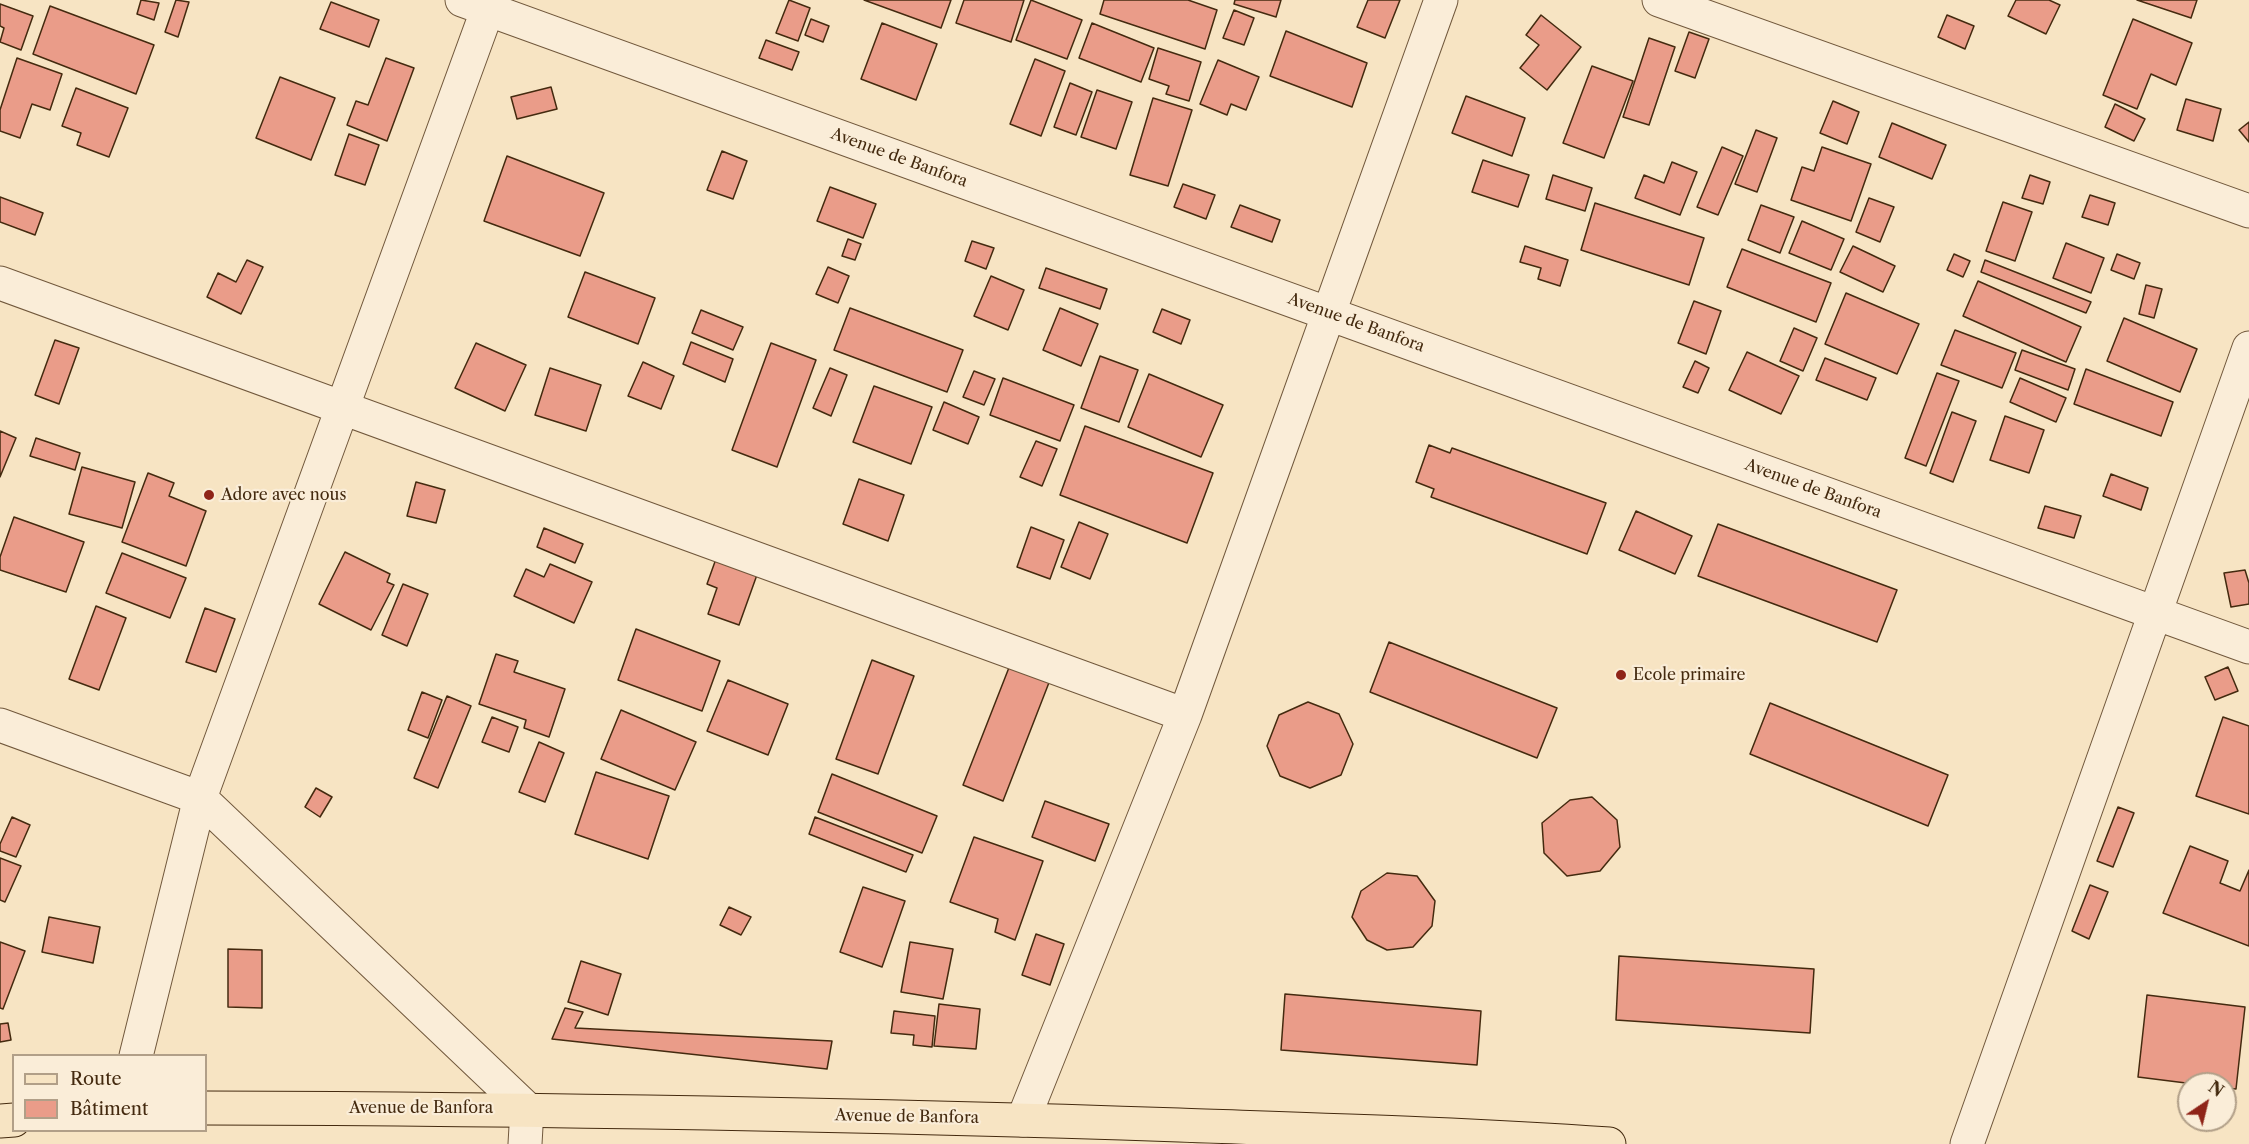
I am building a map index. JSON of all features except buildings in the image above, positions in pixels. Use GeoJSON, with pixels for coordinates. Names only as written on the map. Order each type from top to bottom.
{"type":"FeatureCollection","features":[{"type":"Feature","properties":{"kind":"main road","name":"Avenue de Banfora"},"geometry":{"type":"LineString","coordinates":[[207,1108],[527,1109],[1023,1120],[1498,1136],[1609,1144]]}},
{"type":"Feature","properties":{"kind":"street"},"geometry":{"type":"LineString","coordinates":[[1023,1120],[1185,715],[1442,0]]}},
{"type":"Feature","properties":{"kind":"street"},"geometry":{"type":"LineString","coordinates":[[1659,0],[2249,211]]}},
{"type":"Feature","properties":{"kind":"street"},"geometry":{"type":"LineString","coordinates":[[136,1054],[200,798],[342,408],[480,3]]}},
{"type":"Feature","properties":{"kind":"street","name":"Avenue de Banfora"},"geometry":{"type":"LineString","coordinates":[[480,3],[1329,314],[2249,646]]}},
{"type":"Feature","properties":{"kind":"street"},"geometry":{"type":"LineString","coordinates":[[0,283],[1185,715]]}},
{"type":"Feature","properties":{"kind":"street"},"geometry":{"type":"LineString","coordinates":[[1967,1144],[2249,348]]}},
{"type":"Feature","properties":{"kind":"street"},"geometry":{"type":"LineString","coordinates":[[0,725],[200,798],[527,1109],[525,1144]]}},
{"type":"Feature","properties":{"kind":"place","name":"Adore avec nous"},"geometry":{"type":"Point","coordinates":[209,495]}},
{"type":"Feature","properties":{"kind":"place","name":"Ecole primaire"},"geometry":{"type":"Point","coordinates":[1621,675]}}]}
